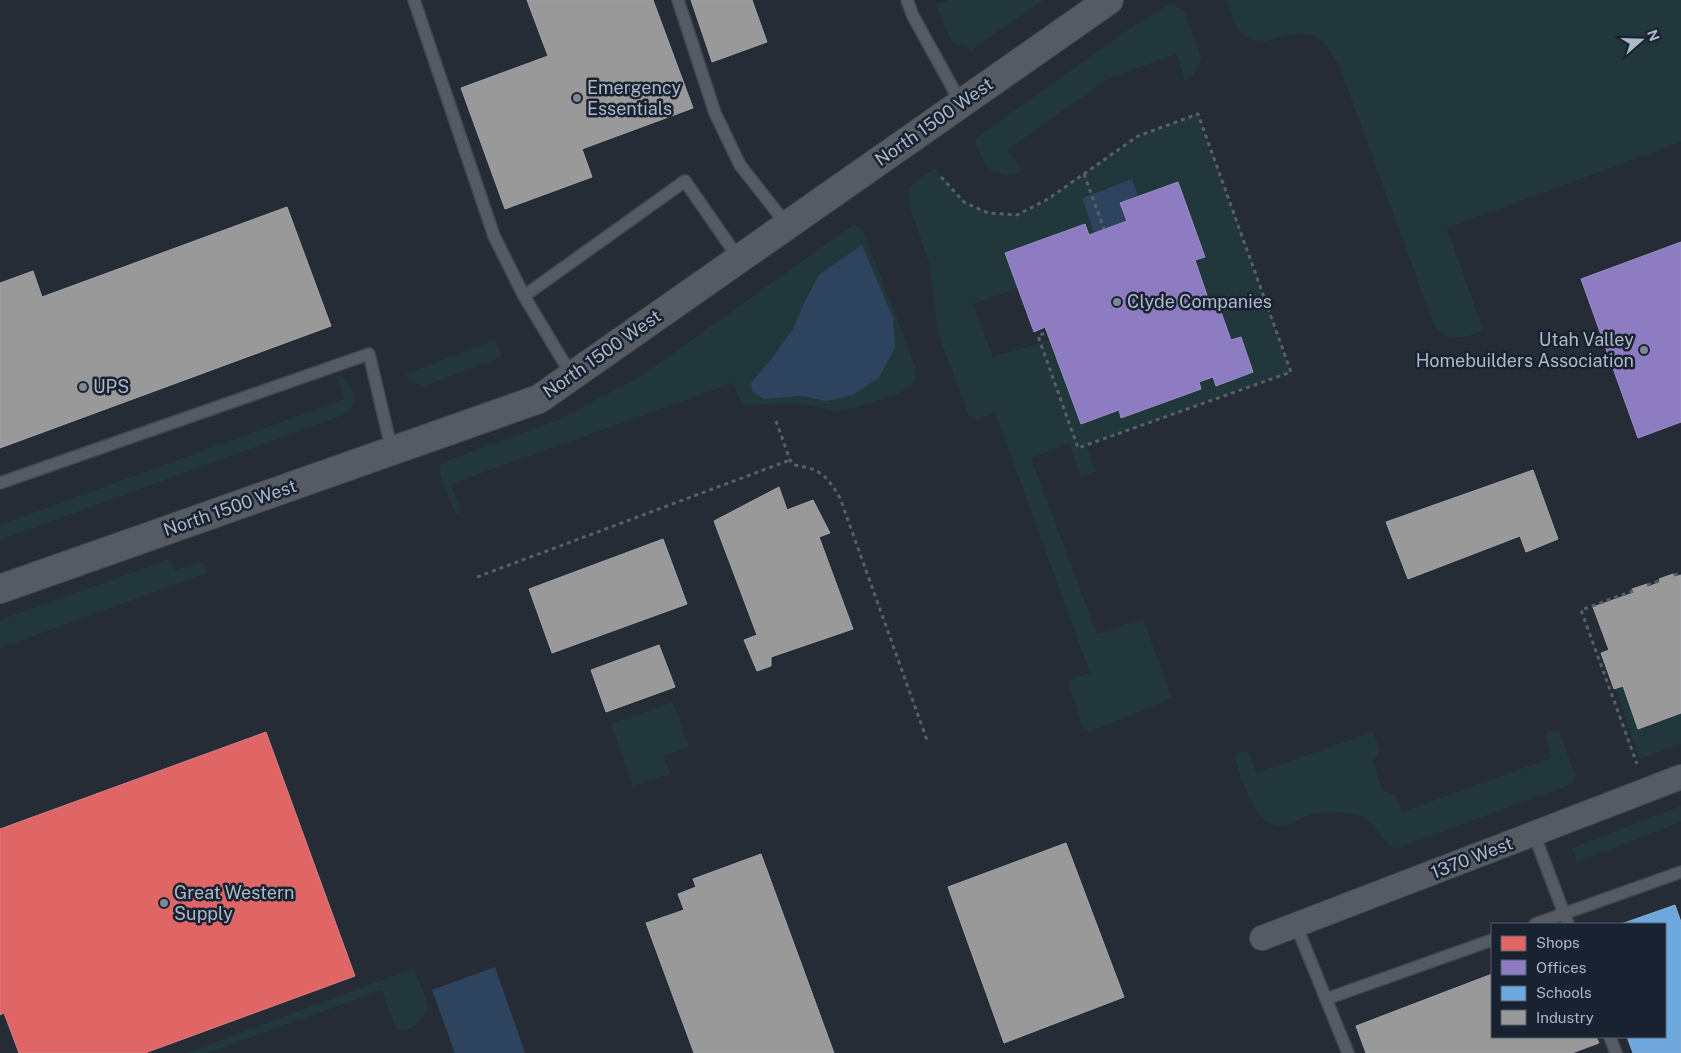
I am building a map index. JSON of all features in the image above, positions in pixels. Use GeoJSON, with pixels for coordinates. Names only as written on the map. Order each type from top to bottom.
{"type":"FeatureCollection","features":[{"type":"Feature","properties":{"kind":"street","name":"North 1500 West"},"geometry":{"type":"LineString","coordinates":[[0,589],[539,399],[1109,0]]}},
{"type":"Feature","properties":{"kind":"street","name":"1370 West"},"geometry":{"type":"LineString","coordinates":[[1262,938],[1681,777]]}},
{"type":"Feature","properties":{"kind":"lane"},"geometry":{"type":"LineString","coordinates":[[414,0],[494,236],[524,296],[572,376]]}},
{"type":"Feature","properties":{"kind":"lane"},"geometry":{"type":"LineString","coordinates":[[678,0],[715,113],[740,165],[787,225]]}},
{"type":"Feature","properties":{"kind":"lane"},"geometry":{"type":"LineString","coordinates":[[907,0],[913,16],[961,103]]}},
{"type":"Feature","properties":{"kind":"lane"},"geometry":{"type":"LineString","coordinates":[[524,296],[684,181],[739,259]]}},
{"type":"Feature","properties":{"kind":"lane"},"geometry":{"type":"LineString","coordinates":[[0,483],[369,354],[392,451]]}},
{"type":"Feature","properties":{"kind":"lane"},"geometry":{"type":"LineString","coordinates":[[1534,834],[1566,919]]}},
{"type":"Feature","properties":{"kind":"lane"},"geometry":{"type":"LineString","coordinates":[[1541,923],[1566,919],[1681,872]]}},
{"type":"Feature","properties":{"kind":"lane"},"geometry":{"type":"LineString","coordinates":[[1296,925],[1348,1053]]}},
{"type":"Feature","properties":{"kind":"lane"},"geometry":{"type":"LineString","coordinates":[[1326,999],[1491,940]]}},
{"type":"Feature","properties":{"kind":"lane"},"geometry":{"type":"LineString","coordinates":[[1610,1038],[1616,1053]]}},
{"type":"Feature","properties":{"kind":"path"},"geometry":{"type":"LineString","coordinates":[[941,177],[964,202],[988,213],[1017,215],[1048,199],[1138,136],[1198,114],[1291,372],[1078,448],[1038,336],[1047,332]]}},
{"type":"Feature","properties":{"kind":"path"},"geometry":{"type":"LineString","coordinates":[[1084,174],[1104,229]]}},
{"type":"Feature","properties":{"kind":"path"},"geometry":{"type":"LineString","coordinates":[[776,421],[790,460],[794,465],[811,468],[829,480],[840,498],[928,743]]}},
{"type":"Feature","properties":{"kind":"path"},"geometry":{"type":"LineString","coordinates":[[477,577],[790,460]]}},
{"type":"Feature","properties":{"kind":"path"},"geometry":{"type":"LineString","coordinates":[[1674,575],[1681,573]]}},
{"type":"Feature","properties":{"kind":"path"},"geometry":{"type":"LineString","coordinates":[[1647,586],[1659,581]]}},
{"type":"Feature","properties":{"kind":"path"},"geometry":{"type":"LineString","coordinates":[[1633,591],[1581,610],[1637,764]]}},
{"type":"Feature","properties":{"kind":"green space"},"geometry":{"type":"Polygon","coordinates":[[[949,0],[1043,0],[970,51],[967,46],[952,43],[936,5],[949,0]]]}},
{"type":"Feature","properties":{"kind":"green space"},"geometry":{"type":"Polygon","coordinates":[[[1227,0],[1681,0],[1681,142],[1447,228],[1483,330],[1469,336],[1448,338],[1435,328],[1339,65],[1331,51],[1315,37],[1298,33],[1265,41],[1250,39],[1238,29],[1231,15],[1227,0]]]}},
{"type":"Feature","properties":{"kind":"green space"},"geometry":{"type":"Polygon","coordinates":[[[1170,4],[1184,10],[1202,59],[1192,76],[1185,81],[1177,54],[1109,78],[1007,150],[1022,169],[1014,176],[998,173],[987,166],[983,161],[975,139],[1135,25],[1170,4]]]}},
{"type":"Feature","properties":{"kind":"green space"},"geometry":{"type":"Polygon","coordinates":[[[1198,114],[1291,372],[1086,445],[1096,472],[1081,477],[1069,443],[1031,458],[1097,634],[1143,619],[1172,698],[1090,732],[1083,729],[1069,685],[1071,679],[1090,673],[995,412],[976,420],[969,416],[938,333],[930,266],[910,207],[909,187],[935,168],[964,202],[988,213],[1017,215],[1048,199],[1138,136],[1198,114]],[[1132,179],[1082,197],[1094,233],[1089,235],[1084,224],[1006,253],[1018,288],[973,304],[993,357],[1050,340],[1081,424],[1119,410],[1122,418],[1201,389],[1199,382],[1213,377],[1217,385],[1253,372],[1241,337],[1231,340],[1217,301],[1210,304],[1195,260],[1205,256],[1178,182],[1138,196],[1132,179]]]}},
{"type":"Feature","properties":{"kind":"green space"},"geometry":{"type":"Polygon","coordinates":[[[853,225],[863,230],[916,368],[914,382],[908,388],[872,403],[835,411],[801,404],[743,405],[733,383],[451,484],[460,509],[458,514],[455,513],[440,475],[441,463],[558,420],[641,376],[853,225]]]}},
{"type":"Feature","properties":{"kind":"green space"},"geometry":{"type":"Polygon","coordinates":[[[495,340],[502,357],[424,386],[415,384],[406,374],[495,340]]]}},
{"type":"Feature","properties":{"kind":"green space"},"geometry":{"type":"Polygon","coordinates":[[[336,374],[345,380],[355,396],[352,408],[343,415],[0,540],[0,525],[344,399],[336,374]]]}},
{"type":"Feature","properties":{"kind":"green space"},"geometry":{"type":"Polygon","coordinates":[[[170,559],[175,571],[203,561],[207,573],[0,648],[0,620],[170,559]]]}},
{"type":"Feature","properties":{"kind":"green space"},"geometry":{"type":"Polygon","coordinates":[[[1626,684],[1681,713],[1681,744],[1640,759],[1615,688],[1626,684]]]}},
{"type":"Feature","properties":{"kind":"green space"},"geometry":{"type":"Polygon","coordinates":[[[673,702],[689,747],[664,756],[670,774],[633,786],[611,724],[673,702]]]}},
{"type":"Feature","properties":{"kind":"green space"},"geometry":{"type":"Polygon","coordinates":[[[1553,730],[1559,732],[1575,774],[1574,780],[1569,785],[1395,849],[1386,842],[1368,820],[1356,815],[1340,813],[1315,814],[1303,817],[1289,825],[1277,826],[1267,822],[1252,804],[1235,758],[1238,752],[1244,751],[1249,753],[1256,773],[1373,732],[1380,750],[1373,760],[1382,791],[1395,794],[1402,812],[1551,758],[1546,737],[1547,732],[1553,730]]]}},
{"type":"Feature","properties":{"kind":"green space"},"geometry":{"type":"Polygon","coordinates":[[[1681,806],[1681,822],[1577,862],[1572,848],[1681,806]]]}},
{"type":"Feature","properties":{"kind":"green space"},"geometry":{"type":"Polygon","coordinates":[[[414,968],[429,1008],[416,1024],[403,1031],[398,1031],[395,1027],[382,990],[208,1053],[186,1053],[414,968]]]}},
{"type":"Feature","properties":{"kind":"water"},"geometry":{"type":"Polygon","coordinates":[[[1132,179],[1138,196],[1120,203],[1127,221],[1094,233],[1082,198],[1132,179]]]}},
{"type":"Feature","properties":{"kind":"water"},"geometry":{"type":"Polygon","coordinates":[[[862,245],[893,318],[895,348],[879,378],[853,395],[827,401],[801,396],[765,399],[753,393],[751,383],[793,329],[819,275],[862,245]]]}},
{"type":"Feature","properties":{"kind":"water"},"geometry":{"type":"Polygon","coordinates":[[[495,967],[525,1053],[455,1053],[432,990],[495,967]]]}},
{"type":"Feature","properties":{"kind":"building: Shops","name":"Great Western Supply"},"geometry":{"type":"Polygon","coordinates":[[[266,732],[355,976],[145,1053],[19,1053],[4,1013],[0,1015],[0,829],[266,732]]]}},
{"type":"Feature","properties":{"kind":"building: Offices","name":"Clyde Companies"},"geometry":{"type":"Polygon","coordinates":[[[1178,182],[1205,257],[1195,260],[1210,304],[1217,301],[1231,340],[1241,337],[1253,372],[1216,386],[1213,377],[1199,382],[1201,389],[1121,418],[1119,410],[1081,424],[1045,327],[1034,332],[1005,253],[1085,224],[1089,235],[1127,221],[1120,203],[1178,182]]]}},
{"type":"Feature","properties":{"kind":"building: Offices","name":"Utah Valley Homebuilders Association"},"geometry":{"type":"Polygon","coordinates":[[[1681,242],[1681,422],[1638,438],[1581,279],[1681,242]]]}},
{"type":"Feature","properties":{"kind":"building: Schools"},"geometry":{"type":"Polygon","coordinates":[[[1675,905],[1681,922],[1681,1053],[1633,1053],[1627,1038],[1666,1038],[1666,923],[1624,923],[1675,905]]]}},
{"type":"Feature","properties":{"kind":"building: Industry","name":"Emergency Essentials"},"geometry":{"type":"Polygon","coordinates":[[[527,0],[653,0],[693,108],[582,149],[592,177],[505,209],[461,88],[548,56],[527,0]]]}},
{"type":"Feature","properties":{"kind":"building: Industry"},"geometry":{"type":"Polygon","coordinates":[[[691,0],[752,0],[767,42],[712,62],[691,0]]]}},
{"type":"Feature","properties":{"kind":"building: Industry","name":"UPS"},"geometry":{"type":"Polygon","coordinates":[[[287,207],[331,326],[0,448],[0,283],[33,271],[42,297],[287,207]]]}},
{"type":"Feature","properties":{"kind":"building: Industry"},"geometry":{"type":"Polygon","coordinates":[[[1533,470],[1558,539],[1526,552],[1520,536],[1408,579],[1386,522],[1533,470]]]}},
{"type":"Feature","properties":{"kind":"building: Industry"},"geometry":{"type":"Polygon","coordinates":[[[779,487],[787,510],[813,500],[830,533],[819,537],[853,629],[771,657],[771,666],[757,671],[744,640],[757,635],[714,521],[779,487]]]}},
{"type":"Feature","properties":{"kind":"building: Industry"},"geometry":{"type":"Polygon","coordinates":[[[663,539],[687,604],[552,653],[529,589],[663,539]]]}},
{"type":"Feature","properties":{"kind":"building: Industry"},"geometry":{"type":"Polygon","coordinates":[[[1673,574],[1675,577],[1681,575],[1681,713],[1638,729],[1623,686],[1614,689],[1601,653],[1609,650],[1593,607],[1633,593],[1632,589],[1647,584],[1648,587],[1660,582],[1659,579],[1673,574]]]}},
{"type":"Feature","properties":{"kind":"building: Industry"},"geometry":{"type":"Polygon","coordinates":[[[659,645],[675,687],[606,712],[591,670],[659,645]]]}},
{"type":"Feature","properties":{"kind":"building: Industry"},"geometry":{"type":"Polygon","coordinates":[[[1066,843],[1124,997],[1004,1043],[948,887],[1066,843]]]}},
{"type":"Feature","properties":{"kind":"building: Industry"},"geometry":{"type":"Polygon","coordinates":[[[761,854],[834,1053],[694,1053],[646,923],[684,910],[678,894],[696,887],[693,879],[761,854]]]}},
{"type":"Feature","properties":{"kind":"building: Industry"},"geometry":{"type":"Polygon","coordinates":[[[1491,974],[1491,1038],[1596,1038],[1599,1043],[1572,1053],[1366,1053],[1356,1026],[1491,974]]]}},
{"type":"Feature","properties":{"kind":"place","name":"Emergency Essentials"},"geometry":{"type":"Point","coordinates":[577,98]}},
{"type":"Feature","properties":{"kind":"place","name":"Clyde Companies"},"geometry":{"type":"Point","coordinates":[1117,302]}},
{"type":"Feature","properties":{"kind":"place","name":"Utah Valley Homebuilders Association"},"geometry":{"type":"Point","coordinates":[1644,350]}},
{"type":"Feature","properties":{"kind":"place","name":"UPS"},"geometry":{"type":"Point","coordinates":[83,387]}},
{"type":"Feature","properties":{"kind":"place","name":"Great Western Supply"},"geometry":{"type":"Point","coordinates":[164,903]}}]}
